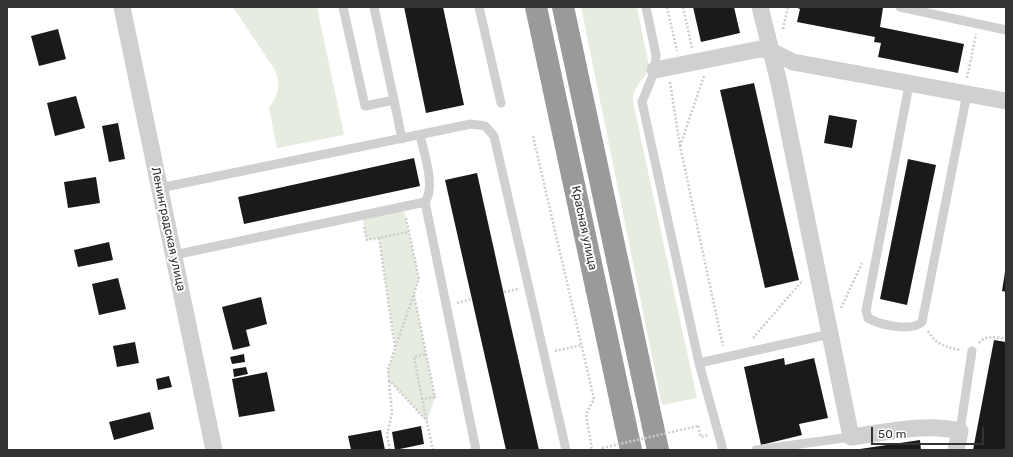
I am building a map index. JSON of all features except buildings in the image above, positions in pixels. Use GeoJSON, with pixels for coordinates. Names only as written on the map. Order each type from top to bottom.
{"type":"FeatureCollection","features":[{"type":"Feature","properties":{"kind":"highway","name":"Красная улица"},"geometry":{"type":"LineString","coordinates":[[536,7],[631,450]]}},
{"type":"Feature","properties":{"kind":"highway"},"geometry":{"type":"LineString","coordinates":[[563,7],[658,450]]}},
{"type":"Feature","properties":{"kind":"street","name":"Ленинградская улица"},"geometry":{"type":"LineString","coordinates":[[122,7],[214,450]]}},
{"type":"Feature","properties":{"kind":"street"},"geometry":{"type":"LineString","coordinates":[[760,7],[771,52],[852,437],[919,427],[944,427],[960,431],[956,450]]}},
{"type":"Feature","properties":{"kind":"street"},"geometry":{"type":"LineString","coordinates":[[681,65],[760,49],[771,52],[792,62],[909,85],[966,93],[1006,101]]}},
{"type":"Feature","properties":{"kind":"lane"},"geometry":{"type":"LineString","coordinates":[[343,7],[365,106],[394,100]]}},
{"type":"Feature","properties":{"kind":"lane"},"geometry":{"type":"LineString","coordinates":[[374,7],[402,139]]}},
{"type":"Feature","properties":{"kind":"lane"},"geometry":{"type":"LineString","coordinates":[[479,7],[501,103]]}},
{"type":"Feature","properties":{"kind":"lane"},"geometry":{"type":"LineString","coordinates":[[646,7],[656,55],[681,65],[642,102],[699,363],[723,450]]}},
{"type":"Feature","properties":{"kind":"lane"},"geometry":{"type":"LineString","coordinates":[[900,7],[1006,30]]}},
{"type":"Feature","properties":{"kind":"lane"},"geometry":{"type":"LineString","coordinates":[[909,85],[866,311],[868,318],[874,322],[909,328],[917,327],[922,322],[966,93]]}},
{"type":"Feature","properties":{"kind":"lane"},"geometry":{"type":"LineString","coordinates":[[160,188],[476,123],[486,126],[492,132],[566,450]]}},
{"type":"Feature","properties":{"kind":"lane"},"geometry":{"type":"LineString","coordinates":[[174,255],[425,202],[430,195],[431,185],[420,135]]}},
{"type":"Feature","properties":{"kind":"lane"},"geometry":{"type":"LineString","coordinates":[[425,202],[476,450]]}},
{"type":"Feature","properties":{"kind":"lane"},"geometry":{"type":"LineString","coordinates":[[699,363],[830,334]]}},
{"type":"Feature","properties":{"kind":"lane"},"geometry":{"type":"LineString","coordinates":[[960,431],[972,352]]}},
{"type":"Feature","properties":{"kind":"lane"},"geometry":{"type":"LineString","coordinates":[[756,450],[852,437]]}},
{"type":"Feature","properties":{"kind":"path"},"geometry":{"type":"LineString","coordinates":[[667,7],[681,65],[680,146]]}},
{"type":"Feature","properties":{"kind":"path"},"geometry":{"type":"LineString","coordinates":[[683,7],[680,146],[726,357]]}},
{"type":"Feature","properties":{"kind":"path"},"geometry":{"type":"LineString","coordinates":[[966,93],[978,24]]}},
{"type":"Feature","properties":{"kind":"path"},"geometry":{"type":"LineString","coordinates":[[533,136],[594,399],[586,414],[592,450]]}},
{"type":"Feature","properties":{"kind":"path"},"geometry":{"type":"LineString","coordinates":[[390,450],[387,435],[392,413],[388,369],[419,279],[403,206]]}},
{"type":"Feature","properties":{"kind":"path"},"geometry":{"type":"LineString","coordinates":[[362,215],[367,240],[409,232]]}},
{"type":"Feature","properties":{"kind":"path"},"geometry":{"type":"LineString","coordinates":[[379,238],[396,349]]}},
{"type":"Feature","properties":{"kind":"path"},"geometry":{"type":"LineString","coordinates":[[830,334],[862,262]]}},
{"type":"Feature","properties":{"kind":"path"},"geometry":{"type":"LineString","coordinates":[[740,354],[815,266]]}},
{"type":"Feature","properties":{"kind":"path"},"geometry":{"type":"LineString","coordinates":[[414,294],[435,397],[422,399]]}},
{"type":"Feature","properties":{"kind":"path"},"geometry":{"type":"LineString","coordinates":[[922,322],[937,343],[946,347],[972,352],[981,340],[994,337],[1006,339]]}},
{"type":"Feature","properties":{"kind":"path"},"geometry":{"type":"LineString","coordinates":[[544,354],[582,345]]}},
{"type":"Feature","properties":{"kind":"path"},"geometry":{"type":"LineString","coordinates":[[426,354],[414,357],[433,450]]}},
{"type":"Feature","properties":{"kind":"path"},"geometry":{"type":"LineString","coordinates":[[389,380],[427,421]]}},
{"type":"Feature","properties":{"kind":"path"},"geometry":{"type":"LineString","coordinates":[[602,449],[698,426],[700,438]]}},
{"type":"Feature","properties":{"kind":"shaded area"},"geometry":{"type":"Polygon","coordinates":[[[233,7],[317,7],[344,135],[277,148],[269,108],[278,90],[278,81],[275,70],[233,7]]]}},
{"type":"Feature","properties":{"kind":"shaded area"},"geometry":{"type":"Polygon","coordinates":[[[581,7],[637,7],[649,66],[635,91],[633,102],[697,398],[662,405],[581,7]]]}},
{"type":"Feature","properties":{"kind":"shaded area"},"geometry":{"type":"Polygon","coordinates":[[[403,206],[419,279],[414,294],[435,397],[427,421],[389,380],[388,369],[396,349],[379,238],[367,240],[362,215],[403,206]]]}}]}
